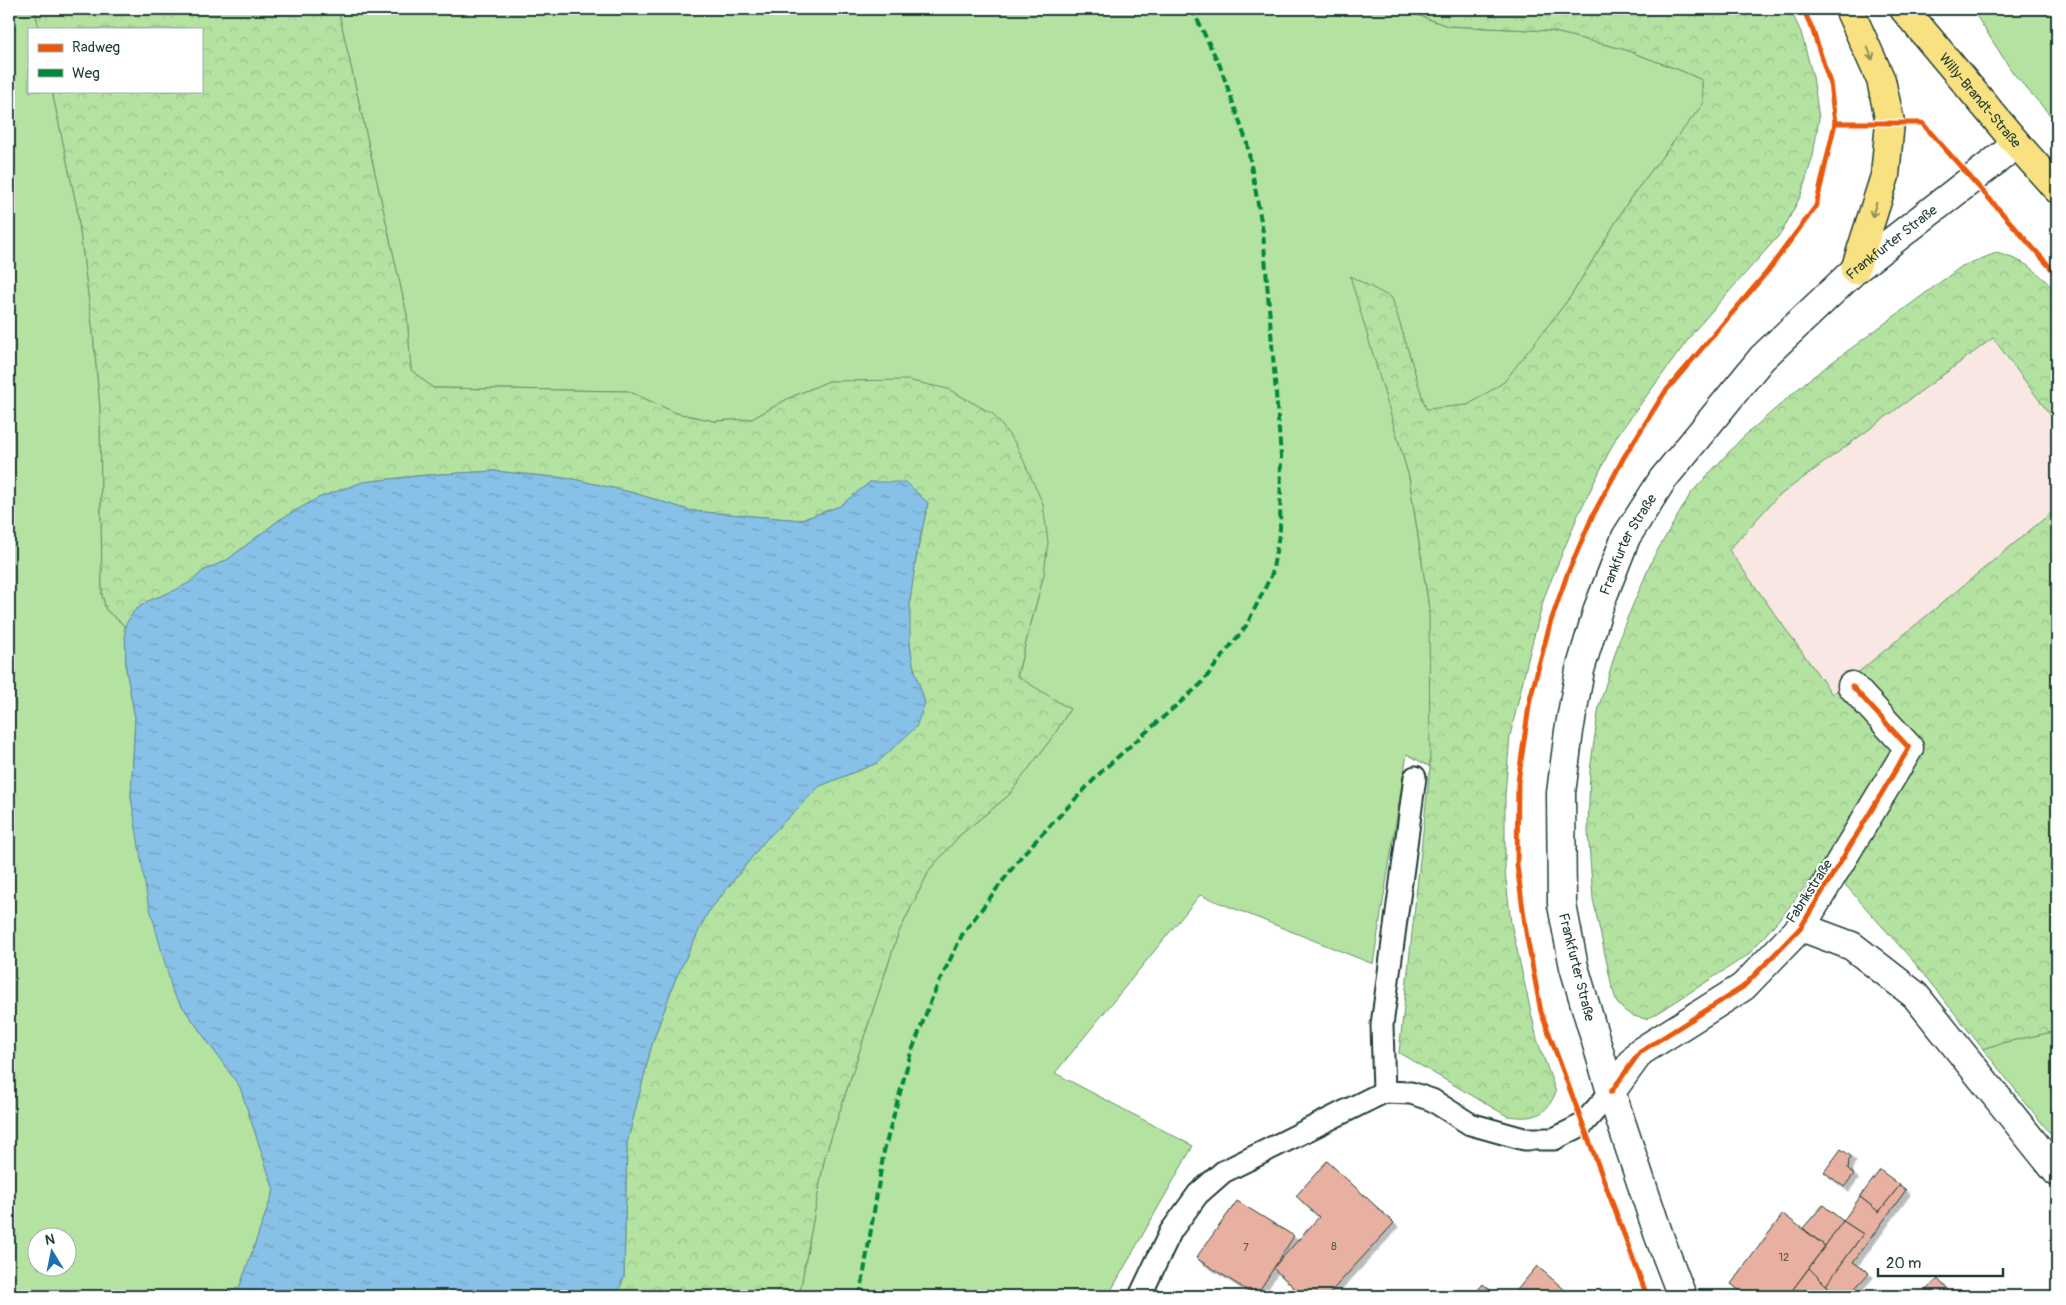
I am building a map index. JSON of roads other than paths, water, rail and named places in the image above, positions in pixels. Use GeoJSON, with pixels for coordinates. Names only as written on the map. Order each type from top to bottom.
{"type":"FeatureCollection","features":[{"type":"Feature","properties":{"kind":"main road"},"geometry":{"type":"LineString","coordinates":[[1849,9],[1881,80],[1890,122],[1886,176],[1855,270]]}},
{"type":"Feature","properties":{"kind":"main road","name":"Willy-Brandt-Straße"},"geometry":{"type":"LineString","coordinates":[[1904,9],[2057,190]]}},
{"type":"Feature","properties":{"kind":"main road","name":"Frankfurter Straße"},"geometry":{"type":"LineString","coordinates":[[1682,1296],[1659,1236],[1611,1092],[1574,967],[1562,905],[1561,792],[1580,670],[1599,606],[1626,537],[1663,480],[1762,358],[1855,270],[2017,144]]}},
{"type":"Feature","properties":{"kind":"main road","name":"Fabrikstraße"},"geometry":{"type":"LineString","coordinates":[[1611,1092],[1640,1052],[1743,987],[1801,927],[1910,748],[1852,686]]}},
{"type":"Feature","properties":{"kind":"main road","name":"Fabrikstraße"},"geometry":{"type":"LineString","coordinates":[[1801,927],[1852,946],[1915,995],[2057,1172]]}},
{"type":"Feature","properties":{"kind":"lane"},"geometry":{"type":"LineString","coordinates":[[1384,1092],[1382,1025],[1414,777]]}},
{"type":"Feature","properties":{"kind":"lane"},"geometry":{"type":"LineString","coordinates":[[1140,1296],[1171,1230],[1198,1194],[1223,1172],[1384,1092],[1411,1093],[1432,1100],[1470,1124],[1524,1140],[1554,1139],[1582,1125],[1611,1092]]}},
{"type":"Feature","properties":{"kind":"water"},"geometry":{"type":"Polygon","coordinates":[[[494,471],[573,479],[634,493],[692,511],[801,520],[840,506],[870,482],[906,482],[928,503],[917,552],[910,601],[910,645],[913,664],[925,703],[916,727],[877,763],[820,786],[763,843],[707,914],[675,980],[652,1044],[627,1143],[624,1277],[617,1296],[225,1296],[240,1286],[274,1190],[240,1087],[173,993],[147,897],[131,797],[135,718],[126,669],[125,626],[134,611],[148,601],[176,590],[192,581],[203,571],[227,560],[279,520],[318,498],[363,482],[426,475],[494,471]]]}}]}
